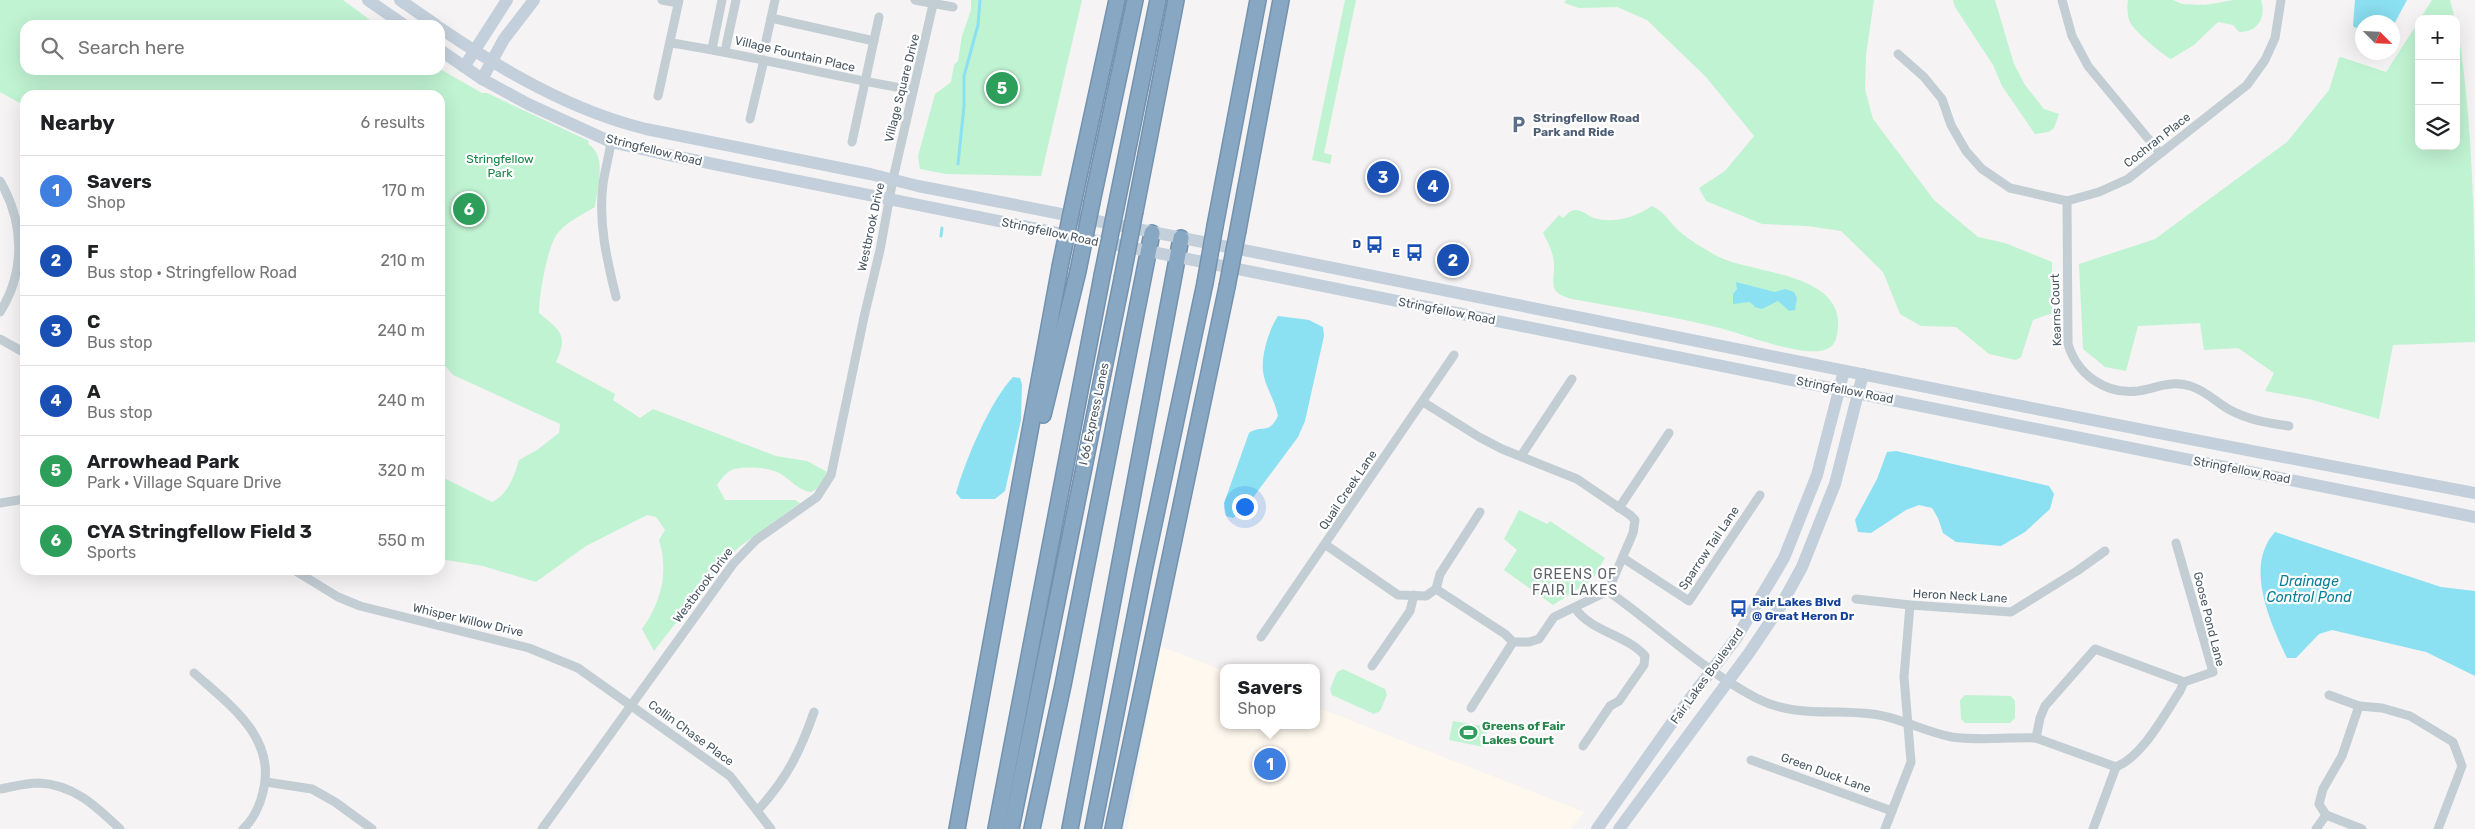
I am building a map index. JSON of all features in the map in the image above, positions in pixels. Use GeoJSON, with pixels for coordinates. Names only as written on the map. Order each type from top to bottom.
{"type":"FeatureCollection","features":[{"type":"Feature","properties":{"kind":"highway"},"geometry":{"type":"LineString","coordinates":[[957,829],[1060,267],[1117,0]]}},
{"type":"Feature","properties":{"kind":"highway"},"geometry":{"type":"LineString","coordinates":[[1012,534],[1078,271],[1135,0]]}},
{"type":"Feature","properties":{"kind":"highway"},"geometry":{"type":"LineString","coordinates":[[996,829],[1102,276],[1158,0]]}},
{"type":"Feature","properties":{"kind":"highway","name":"I 66 Express Lanes"},"geometry":{"type":"LineString","coordinates":[[1011,829],[1122,279],[1176,0]]}},
{"type":"Feature","properties":{"kind":"highway"},"geometry":{"type":"LineString","coordinates":[[1093,829],[1144,571],[1216,226],[1258,0]]}},
{"type":"Feature","properties":{"kind":"highway"},"geometry":{"type":"LineString","coordinates":[[1113,829],[1227,287],[1281,0]]}},
{"type":"Feature","properties":{"kind":"highway"},"geometry":{"type":"LineString","coordinates":[[1032,829],[1063,684],[1152,233]]}},
{"type":"Feature","properties":{"kind":"highway"},"geometry":{"type":"LineString","coordinates":[[1070,829],[1181,238]]}},
{"type":"Feature","properties":{"kind":"main road"},"geometry":{"type":"LineString","coordinates":[[368,0],[397,20]]}},
{"type":"Feature","properties":{"kind":"main road"},"geometry":{"type":"LineString","coordinates":[[400,0],[429,20]]}},
{"type":"Feature","properties":{"kind":"main road"},"geometry":{"type":"LineString","coordinates":[[464,68],[506,0]]}},
{"type":"Feature","properties":{"kind":"main road"},"geometry":{"type":"LineString","coordinates":[[482,79],[504,39],[534,0]]}},
{"type":"Feature","properties":{"kind":"main road","name":"Stringfellow Road"},"geometry":{"type":"LineString","coordinates":[[445,31],[474,51],[543,90],[617,122],[893,179],[918,186],[2248,452],[2475,493]]}},
{"type":"Feature","properties":{"kind":"main road","name":"Stringfellow Road"},"geometry":{"type":"LineString","coordinates":[[445,54],[482,79],[528,104],[611,142],[741,171],[2475,517]]}},
{"type":"Feature","properties":{"kind":"main road","name":"Fair Lakes Boulevard"},"geometry":{"type":"LineString","coordinates":[[1597,829],[1676,717],[1742,629],[1784,558],[1817,475],[1844,371]]}},
{"type":"Feature","properties":{"kind":"main road","name":"Fair Lakes Boulevard"},"geometry":{"type":"LineString","coordinates":[[1619,829],[1729,681],[1780,607],[1802,567],[1835,484],[1863,374]]}},
{"type":"Feature","properties":{"kind":"street"},"geometry":{"type":"LineString","coordinates":[[658,96],[678,1],[662,0]]}},
{"type":"Feature","properties":{"kind":"street"},"geometry":{"type":"LineString","coordinates":[[712,49],[722,0]]}},
{"type":"Feature","properties":{"kind":"street"},"geometry":{"type":"LineString","coordinates":[[725,51],[736,0]]}},
{"type":"Feature","properties":{"kind":"street"},"geometry":{"type":"LineString","coordinates":[[766,41],[775,0]]}},
{"type":"Feature","properties":{"kind":"street"},"geometry":{"type":"LineString","coordinates":[[915,0],[934,1],[953,7]]}},
{"type":"Feature","properties":{"kind":"street"},"geometry":{"type":"LineString","coordinates":[[2062,0],[2072,36],[2088,66],[2160,153]]}},
{"type":"Feature","properties":{"kind":"street","name":"Cochran Place"},"geometry":{"type":"LineString","coordinates":[[1898,54],[1924,77],[1942,99],[1951,125],[1966,151],[1982,169],[2010,188],[2068,201],[2100,192],[2128,179],[2247,85],[2265,60],[2275,38],[2281,0]]}},
{"type":"Feature","properties":{"kind":"street","name":"Village Square Drive"},"geometry":{"type":"LineString","coordinates":[[893,179],[934,1]]}},
{"type":"Feature","properties":{"kind":"street"},"geometry":{"type":"LineString","coordinates":[[852,142],[879,17]]}},
{"type":"Feature","properties":{"kind":"street"},"geometry":{"type":"LineString","coordinates":[[771,18],[874,41]]}},
{"type":"Feature","properties":{"kind":"street","name":"Village Fountain Place"},"geometry":{"type":"LineString","coordinates":[[670,43],[725,51],[866,82],[913,90]]}},
{"type":"Feature","properties":{"kind":"street"},"geometry":{"type":"LineString","coordinates":[[750,119],[764,60]]}},
{"type":"Feature","properties":{"kind":"street"},"geometry":{"type":"LineString","coordinates":[[611,142],[603,185],[602,222],[606,259],[616,297]]}},
{"type":"Feature","properties":{"kind":"street","name":"Westbrook Drive"},"geometry":{"type":"LineString","coordinates":[[542,829],[733,564],[756,540],[817,497],[831,476],[893,179]]}},
{"type":"Feature","properties":{"kind":"street"},"geometry":{"type":"LineString","coordinates":[[0,181],[12,206],[19,239],[17,273],[8,299],[0,312]]}},
{"type":"Feature","properties":{"kind":"street","name":"Kearns Court"},"geometry":{"type":"LineString","coordinates":[[2068,201],[2068,344],[2073,361],[2096,383],[2121,391],[2136,391],[2171,382],[2192,386],[2229,409],[2255,422],[2289,426]]}},
{"type":"Feature","properties":{"kind":"street"},"geometry":{"type":"LineString","coordinates":[[0,339],[20,349]]}},
{"type":"Feature","properties":{"kind":"street","name":"Quail Creek Lane"},"geometry":{"type":"LineString","coordinates":[[1261,637],[1326,545],[1454,355]]}},
{"type":"Feature","properties":{"kind":"street"},"geometry":{"type":"LineString","coordinates":[[1521,456],[1572,379]]}},
{"type":"Feature","properties":{"kind":"street"},"geometry":{"type":"LineString","coordinates":[[1423,402],[1479,437],[1577,479],[1635,520],[1633,533],[1608,591],[1554,617],[1539,639],[1529,642],[1513,642],[1506,634],[1436,589]]}},
{"type":"Feature","properties":{"kind":"street"},"geometry":{"type":"LineString","coordinates":[[1619,508],[1669,433]]}},
{"type":"Feature","properties":{"kind":"street","name":"Sparrow Tail Lane"},"geometry":{"type":"LineString","coordinates":[[1623,558],[1689,600],[1760,495]]}},
{"type":"Feature","properties":{"kind":"street"},"geometry":{"type":"LineString","coordinates":[[0,503],[20,500]]}},
{"type":"Feature","properties":{"kind":"street"},"geometry":{"type":"LineString","coordinates":[[1326,545],[1398,595],[1426,596],[1436,589],[1440,574],[1480,512]]}},
{"type":"Feature","properties":{"kind":"street","name":"Goose Pond Lane"},"geometry":{"type":"LineString","coordinates":[[2176,543],[2213,672],[2184,682]]}},
{"type":"Feature","properties":{"kind":"street","name":"Heron Neck Lane"},"geometry":{"type":"LineString","coordinates":[[1856,599],[1910,606],[2012,612],[2105,551]]}},
{"type":"Feature","properties":{"kind":"street","name":"Whisper Willow Drive"},"geometry":{"type":"LineString","coordinates":[[302,575],[331,593],[360,606],[546,653],[597,679],[632,706]]}},
{"type":"Feature","properties":{"kind":"street"},"geometry":{"type":"LineString","coordinates":[[1608,591],[1729,681],[1757,698],[1795,711],[1870,713],[1891,717],[1952,736],[2036,738],[2116,767],[2123,764],[2139,751],[2180,691],[2184,682],[2095,649],[2045,706],[2040,718],[2036,738]]}},
{"type":"Feature","properties":{"kind":"street"},"geometry":{"type":"LineString","coordinates":[[1372,666],[1410,611],[1414,595]]}},
{"type":"Feature","properties":{"kind":"street"},"geometry":{"type":"LineString","coordinates":[[1885,829],[1911,762],[1904,677],[1910,606]]}},
{"type":"Feature","properties":{"kind":"street"},"geometry":{"type":"LineString","coordinates":[[1575,608],[1581,617],[1597,627],[1612,632],[1640,650],[1645,656],[1644,665],[1630,686],[1619,701],[1610,706],[1583,746]]}},
{"type":"Feature","properties":{"kind":"street"},"geometry":{"type":"LineString","coordinates":[[1471,708],[1513,642]]}},
{"type":"Feature","properties":{"kind":"street"},"geometry":{"type":"LineString","coordinates":[[194,673],[235,709],[259,740],[264,760],[266,782],[262,800],[243,829]]}},
{"type":"Feature","properties":{"kind":"street"},"geometry":{"type":"LineString","coordinates":[[2329,695],[2359,706],[2382,708],[2410,716],[2453,742],[2462,766],[2438,829]]}},
{"type":"Feature","properties":{"kind":"street","name":"Collin Chase Place"},"geometry":{"type":"LineString","coordinates":[[632,706],[730,776],[771,829]]}},
{"type":"Feature","properties":{"kind":"street"},"geometry":{"type":"LineString","coordinates":[[2359,706],[2342,756],[2323,788],[2319,804],[2326,815],[2362,829]]}},
{"type":"Feature","properties":{"kind":"street"},"geometry":{"type":"LineString","coordinates":[[758,810],[789,771],[804,742],[814,712]]}},
{"type":"Feature","properties":{"kind":"street","name":"Green Duck Lane"},"geometry":{"type":"LineString","coordinates":[[1751,760],[1892,811]]}},
{"type":"Feature","properties":{"kind":"street"},"geometry":{"type":"LineString","coordinates":[[2093,829],[2116,767]]}},
{"type":"Feature","properties":{"kind":"street"},"geometry":{"type":"LineString","coordinates":[[266,782],[312,789],[335,802],[372,829]]}},
{"type":"Feature","properties":{"kind":"street"},"geometry":{"type":"LineString","coordinates":[[0,789],[38,783],[64,788],[84,796],[120,829]]}},
{"type":"Feature","properties":{"kind":"street"},"geometry":{"type":"LineString","coordinates":[[2316,829],[2326,815]]}},
{"type":"Feature","properties":{"kind":"shaded area"},"geometry":{"type":"Polygon","coordinates":[[[1160,646],[1220,669],[1220,729],[1320,729],[1320,709],[1584,812],[1570,829],[1127,829],[1160,646]]]}},
{"type":"Feature","properties":{"kind":"green space","name":"Stringfellow Park"},"geometry":{"type":"Polygon","coordinates":[[[0,0],[343,0],[370,20],[20,20],[20,75],[445,75],[445,72],[482,93],[487,93],[589,141],[588,144],[594,149],[600,164],[595,207],[570,222],[557,234],[550,250],[540,295],[539,313],[557,329],[562,339],[560,353],[556,362],[615,394],[613,400],[640,418],[653,409],[776,456],[807,461],[827,472],[823,481],[817,489],[811,492],[799,487],[781,474],[764,469],[739,468],[731,470],[724,476],[717,485],[725,500],[795,500],[800,503],[739,547],[713,575],[654,651],[642,629],[649,619],[658,598],[663,576],[662,552],[659,540],[665,530],[656,517],[647,515],[586,546],[536,582],[483,566],[445,560],[445,478],[492,502],[498,499],[506,490],[519,460],[537,450],[559,433],[560,424],[453,375],[445,366],[445,90],[20,90],[20,103],[0,92],[0,0]]]}},
{"type":"Feature","properties":{"kind":"green space"},"geometry":{"type":"Polygon","coordinates":[[[971,0],[1082,0],[1041,176],[946,174],[920,169],[918,156],[935,94],[951,82],[954,65],[958,61],[962,36],[971,10],[971,0]]]}},
{"type":"Feature","properties":{"kind":"green space"},"geometry":{"type":"Polygon","coordinates":[[[1345,0],[1356,0],[1324,153],[1332,155],[1330,164],[1312,160],[1345,0]]]}},
{"type":"Feature","properties":{"kind":"green space"},"geometry":{"type":"Polygon","coordinates":[[[1566,0],[1874,0],[1866,55],[1865,89],[1873,119],[1934,200],[1978,237],[2005,243],[2052,262],[2052,313],[2033,320],[2021,357],[2016,360],[1989,354],[1956,327],[1921,326],[1900,314],[1883,272],[1841,231],[1807,226],[1762,224],[1706,201],[1699,188],[1725,171],[1754,136],[1706,77],[1647,20],[1617,7],[1579,8],[1564,3],[1566,0]]]}},
{"type":"Feature","properties":{"kind":"green space"},"geometry":{"type":"Polygon","coordinates":[[[1953,0],[1995,0],[2014,64],[2025,85],[2044,109],[2059,114],[2054,128],[2049,132],[2035,134],[2002,86],[1993,65],[1955,7],[1953,0]]]}},
{"type":"Feature","properties":{"kind":"green space"},"geometry":{"type":"Polygon","coordinates":[[[2128,0],[2173,0],[2182,4],[2205,5],[2234,0],[2261,0],[2263,12],[2259,23],[2251,30],[2245,32],[2239,32],[2233,25],[2218,22],[2194,45],[2171,59],[2138,33],[2131,24],[2128,0]]]}},
{"type":"Feature","properties":{"kind":"green space"},"geometry":{"type":"Polygon","coordinates":[[[2432,0],[2450,0],[2454,15],[2423,15],[2432,0]]]}},
{"type":"Feature","properties":{"kind":"green space"},"geometry":{"type":"Polygon","coordinates":[[[2415,27],[2415,150],[2460,150],[2460,45],[2467,107],[2474,225],[2475,342],[2393,345],[2379,419],[2309,399],[2265,391],[2274,373],[2238,348],[2204,350],[2200,323],[2138,326],[2126,371],[2105,367],[2083,349],[2079,264],[2155,239],[2287,142],[2329,90],[2339,58],[2341,57],[2386,72],[2394,60],[2400,60],[2400,50],[2415,27]]]}},
{"type":"Feature","properties":{"kind":"green space"},"geometry":{"type":"Polygon","coordinates":[[[1652,206],[1684,235],[1717,256],[1732,262],[1792,278],[1810,285],[1826,295],[1835,309],[1838,327],[1834,343],[1827,349],[1805,351],[1758,340],[1720,328],[1572,299],[1555,290],[1553,259],[1550,247],[1543,233],[1559,215],[1563,218],[1576,210],[1601,220],[1616,220],[1632,216],[1652,206]]]}},
{"type":"Feature","properties":{"kind":"green space"},"geometry":{"type":"Polygon","coordinates":[[[1519,510],[1547,524],[1550,521],[1605,558],[1592,580],[1553,605],[1504,570],[1517,550],[1504,539],[1519,510]]]}},
{"type":"Feature","properties":{"kind":"green space"},"geometry":{"type":"Polygon","coordinates":[[[1343,669],[1385,689],[1387,695],[1380,711],[1374,714],[1332,695],[1330,689],[1337,672],[1343,669]]]}},
{"type":"Feature","properties":{"kind":"green space"},"geometry":{"type":"Polygon","coordinates":[[[1965,695],[2011,696],[2015,701],[2015,718],[2010,723],[1965,723],[1961,719],[1960,700],[1965,695]]]}},
{"type":"Feature","properties":{"kind":"green space","name":"Greens of Fair Lakes Court"},"geometry":{"type":"Polygon","coordinates":[[[1453,721],[1488,727],[1484,747],[1449,740],[1453,721]]]}},
{"type":"Feature","properties":{"kind":"water"},"geometry":{"type":"Polygon","coordinates":[[[2355,0],[2407,0],[2399,15],[2355,15],[2355,27],[2353,26],[2355,0]]]}},
{"type":"Feature","properties":{"kind":"water"},"geometry":{"type":"Polygon","coordinates":[[[1736,282],[1775,292],[1785,289],[1794,292],[1797,298],[1795,310],[1789,311],[1778,301],[1762,309],[1755,307],[1750,302],[1733,304],[1733,294],[1737,289],[1736,282]]]}},
{"type":"Feature","properties":{"kind":"water"},"geometry":{"type":"Polygon","coordinates":[[[1278,316],[1309,320],[1323,327],[1324,336],[1305,421],[1298,437],[1243,511],[1233,518],[1226,516],[1224,503],[1249,433],[1258,429],[1268,428],[1278,416],[1266,383],[1263,371],[1263,358],[1266,343],[1278,316]]]}},
{"type":"Feature","properties":{"kind":"water"},"geometry":{"type":"Polygon","coordinates":[[[1013,377],[1020,378],[1022,384],[1021,420],[1005,491],[995,499],[961,499],[956,493],[979,432],[1004,388],[1013,377]]]}},
{"type":"Feature","properties":{"kind":"water"},"geometry":{"type":"Polygon","coordinates":[[[1896,451],[2049,486],[2054,494],[2050,509],[2025,532],[2001,546],[1956,542],[1943,533],[1932,508],[1919,505],[1906,510],[1871,533],[1858,532],[1855,520],[1877,479],[1887,452],[1896,451]]]}},
{"type":"Feature","properties":{"kind":"water","name":"Drainage Control Pond"},"geometry":{"type":"Polygon","coordinates":[[[2275,532],[2441,587],[2475,591],[2475,676],[2426,652],[2332,630],[2319,634],[2296,658],[2287,658],[2268,611],[2261,577],[2261,561],[2266,546],[2275,532]]]}},
{"type":"Feature","properties":{"kind":"waterway"},"geometry":{"type":"LineString","coordinates":[[958,164],[964,106],[964,76],[978,25],[980,0]]}},
{"type":"Feature","properties":{"kind":"waterway"},"geometry":{"type":"LineString","coordinates":[[941,236],[942,228]]}},
{"type":"Feature","properties":{"kind":"place","name":"Arrowhead Park"},"geometry":{"type":"Point","coordinates":[1002,88]}},
{"type":"Feature","properties":{"kind":"place","name":"Stringfellow Road Park and Ride"},"geometry":{"type":"Point","coordinates":[1519,125]}},
{"type":"Feature","properties":{"kind":"place","name":"C"},"geometry":{"type":"Point","coordinates":[1383,177]}},
{"type":"Feature","properties":{"kind":"place","name":"A"},"geometry":{"type":"Point","coordinates":[1433,186]}},
{"type":"Feature","properties":{"kind":"place","name":"CYA Stringfellow Field 3"},"geometry":{"type":"Point","coordinates":[469,209]}},
{"type":"Feature","properties":{"kind":"place","name":"D"},"geometry":{"type":"Point","coordinates":[1375,244]}},
{"type":"Feature","properties":{"kind":"place","name":"E"},"geometry":{"type":"Point","coordinates":[1414,253]}},
{"type":"Feature","properties":{"kind":"place","name":"F"},"geometry":{"type":"Point","coordinates":[1453,260]}},
{"type":"Feature","properties":{"kind":"place","name":"Fair Lakes Blvd @ Great Heron Dr"},"geometry":{"type":"Point","coordinates":[1738,609]}},
{"type":"Feature","properties":{"kind":"place","name":"Greens of Fair Lakes Court"},"geometry":{"type":"Point","coordinates":[1468,733]}},
{"type":"Feature","properties":{"kind":"place","name":"Savers"},"geometry":{"type":"Point","coordinates":[1270,764]}},
{"type":"Feature","properties":{"kind":"district","name":"GREENS OF FAIR LAKES"},"geometry":{"type":"Point","coordinates":[1575,582]}}]}
